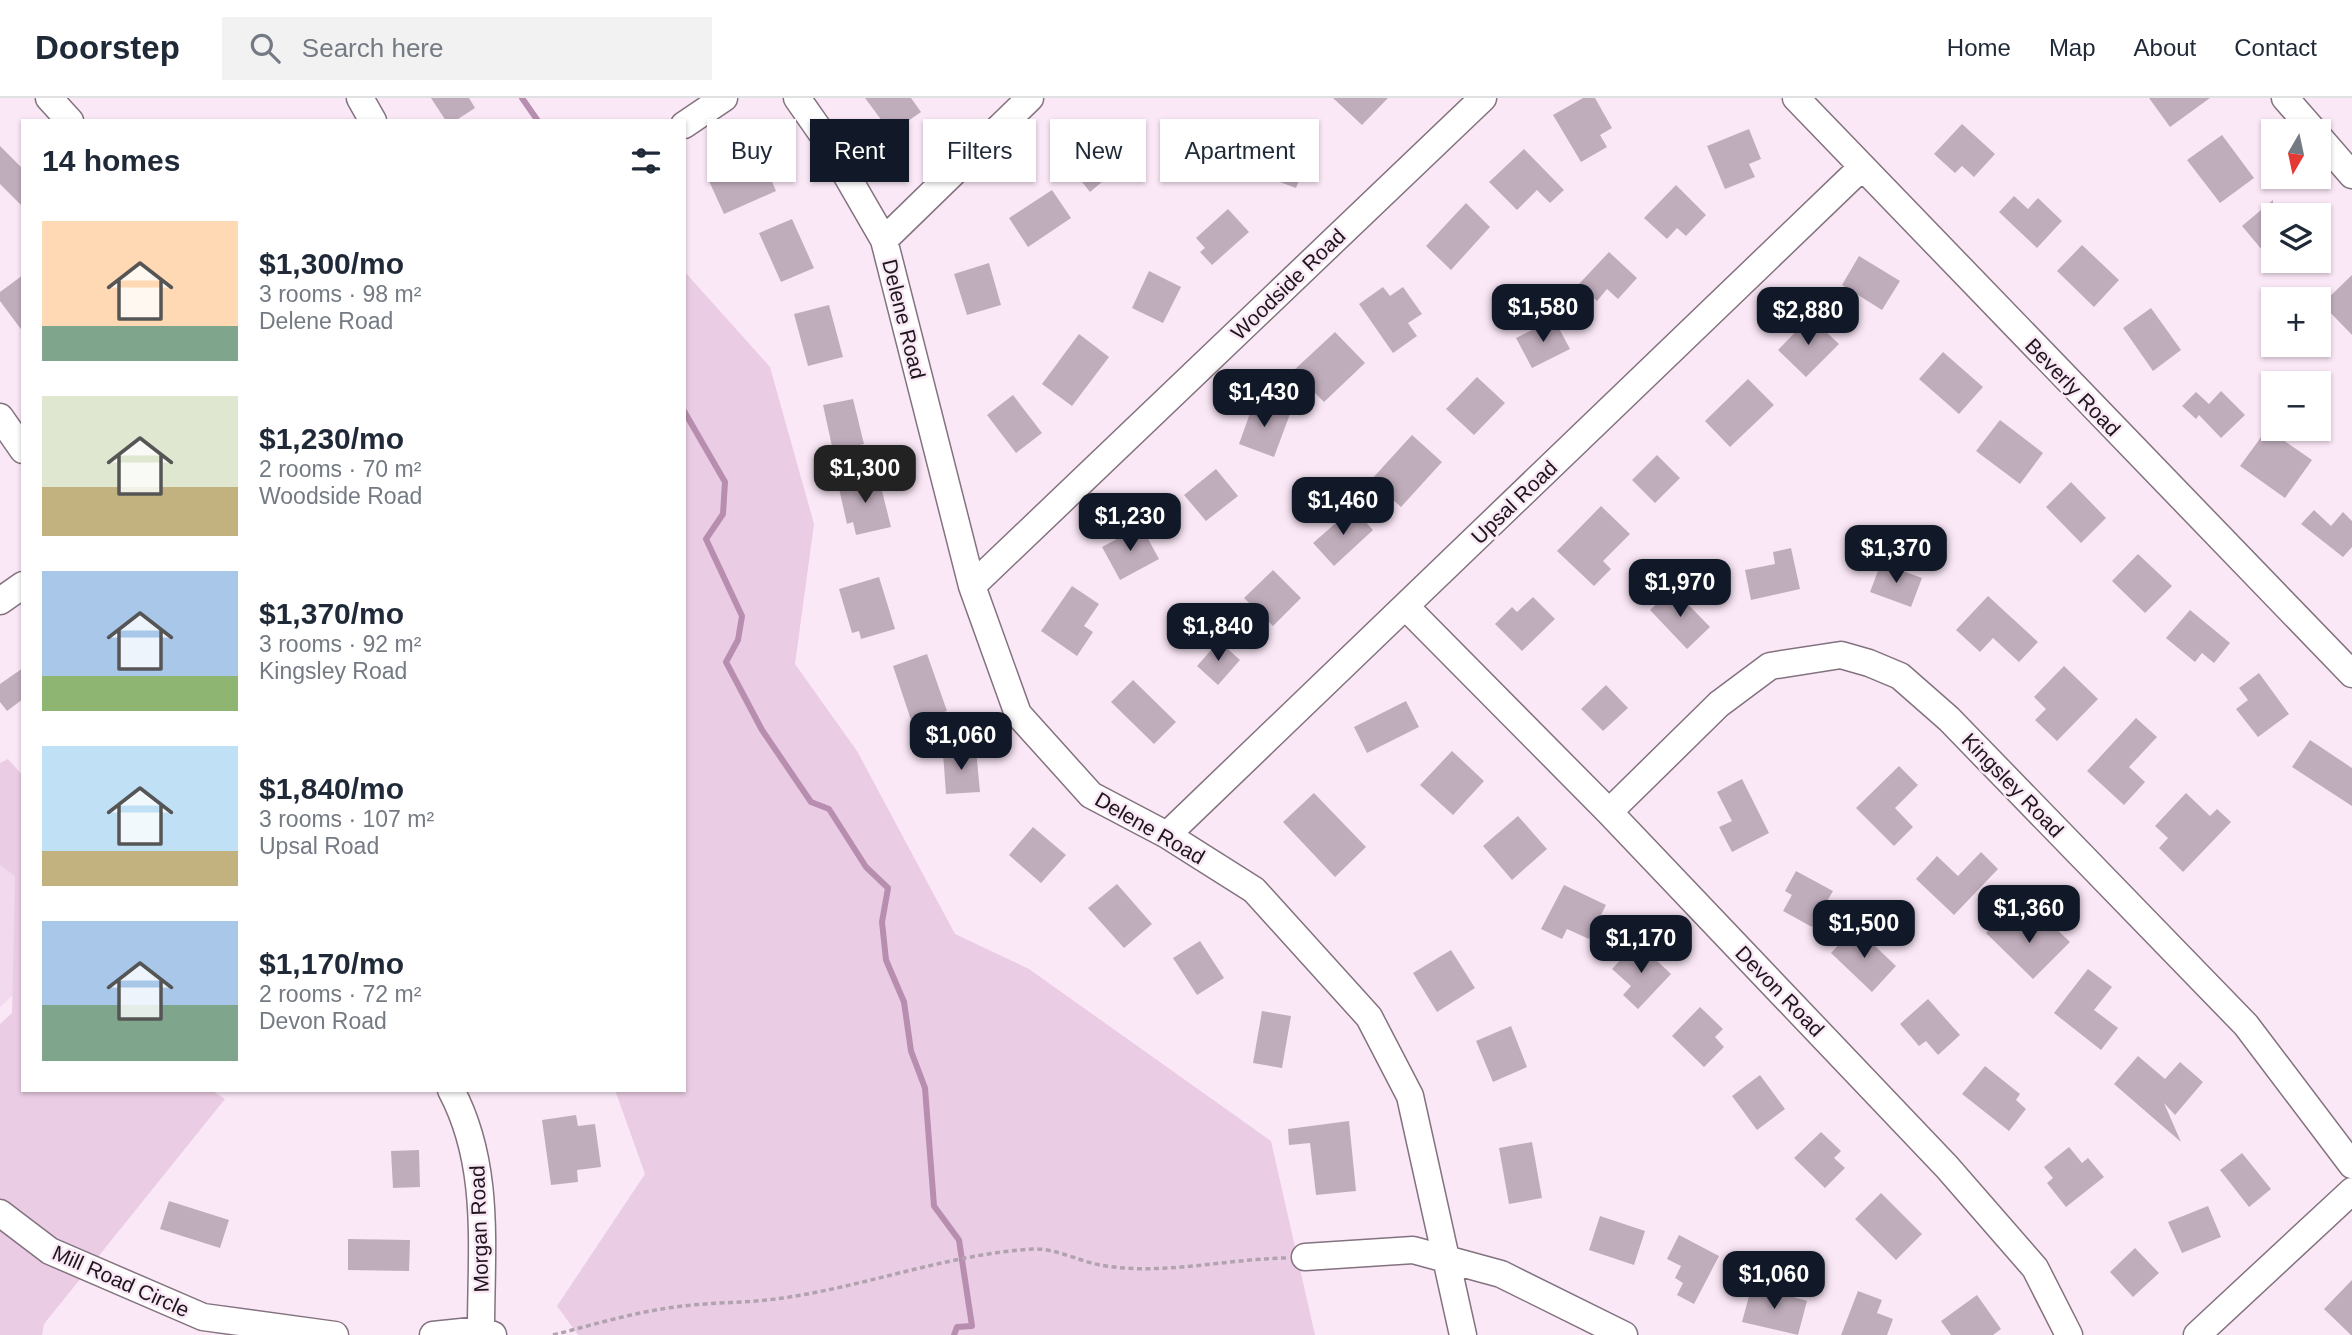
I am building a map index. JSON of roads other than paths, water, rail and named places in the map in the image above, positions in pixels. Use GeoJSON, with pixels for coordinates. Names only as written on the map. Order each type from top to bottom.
{"type":"FeatureCollection","features":[{"type":"Feature","properties":{"kind":"street"},"geometry":{"type":"LineString","coordinates":[[49,98],[68,119]]}},
{"type":"Feature","properties":{"kind":"street"},"geometry":{"type":"LineString","coordinates":[[360,98],[372,119]]}},
{"type":"Feature","properties":{"kind":"street"},"geometry":{"type":"LineString","coordinates":[[686,124],[724,98]]}},
{"type":"Feature","properties":{"kind":"street","name":"Delene Road"},"geometry":{"type":"LineString","coordinates":[[797,98],[825,138],[884,240],[972,586],[1017,714],[1091,795],[1167,835],[1254,890],[1369,1017],[1410,1096],[1462,1335]]}},
{"type":"Feature","properties":{"kind":"street"},"geometry":{"type":"LineString","coordinates":[[884,240],[1030,98]]}},
{"type":"Feature","properties":{"kind":"street","name":"Woodside Road"},"geometry":{"type":"LineString","coordinates":[[972,586],[1483,98]]}},
{"type":"Feature","properties":{"kind":"street","name":"Beverly Road"},"geometry":{"type":"LineString","coordinates":[[1796,98],[2352,674]]}},
{"type":"Feature","properties":{"kind":"street"},"geometry":{"type":"LineString","coordinates":[[2285,98],[2303,119]]}},
{"type":"Feature","properties":{"kind":"street"},"geometry":{"type":"LineString","coordinates":[[2331,151],[2352,175]]}},
{"type":"Feature","properties":{"kind":"street","name":"Upsal Road"},"geometry":{"type":"LineString","coordinates":[[1167,835],[1861,168]]}},
{"type":"Feature","properties":{"kind":"street"},"geometry":{"type":"LineString","coordinates":[[0,417],[21,447]]}},
{"type":"Feature","properties":{"kind":"street"},"geometry":{"type":"LineString","coordinates":[[0,601],[21,586]]}},
{"type":"Feature","properties":{"kind":"street","name":"Devon Road"},"geometry":{"type":"LineString","coordinates":[[1406,607],[1609,812],[1947,1167],[2035,1268],[2069,1335]]}},
{"type":"Feature","properties":{"kind":"street","name":"Kingsley Road"},"geometry":{"type":"LineString","coordinates":[[1609,812],[1719,704],[1770,666],[1841,655],[1900,677],[1949,719],[2246,1025],[2352,1165]]}},
{"type":"Feature","properties":{"kind":"street","name":"Morgan Road"},"geometry":{"type":"LineString","coordinates":[[452,1092],[465,1116],[479,1165],[487,1333]]}},
{"type":"Feature","properties":{"kind":"street"},"geometry":{"type":"LineString","coordinates":[[2197,1335],[2352,1191]]}},
{"type":"Feature","properties":{"kind":"street","name":"Mill Road Circle"},"geometry":{"type":"LineString","coordinates":[[0,1213],[50,1251],[203,1317],[335,1335]]}},
{"type":"Feature","properties":{"kind":"street"},"geometry":{"type":"LineString","coordinates":[[1305,1257],[1413,1250],[1502,1274],[1624,1335]]}},
{"type":"Feature","properties":{"kind":"street"},"geometry":{"type":"LineString","coordinates":[[433,1335],[487,1333]]}},
{"type":"Feature","properties":{"kind":"waterway"},"geometry":{"type":"LineString","coordinates":[[522,98],[537,119]]}},
{"type":"Feature","properties":{"kind":"waterway"},"geometry":{"type":"LineString","coordinates":[[686,414],[725,482],[723,514],[706,539],[742,616],[738,640],[726,662],[762,730],[811,802],[829,809],[866,867],[888,888],[882,922],[886,960],[904,1002],[911,1051],[925,1088],[934,1206],[959,1240],[972,1326],[957,1327],[954,1335]]}}]}
